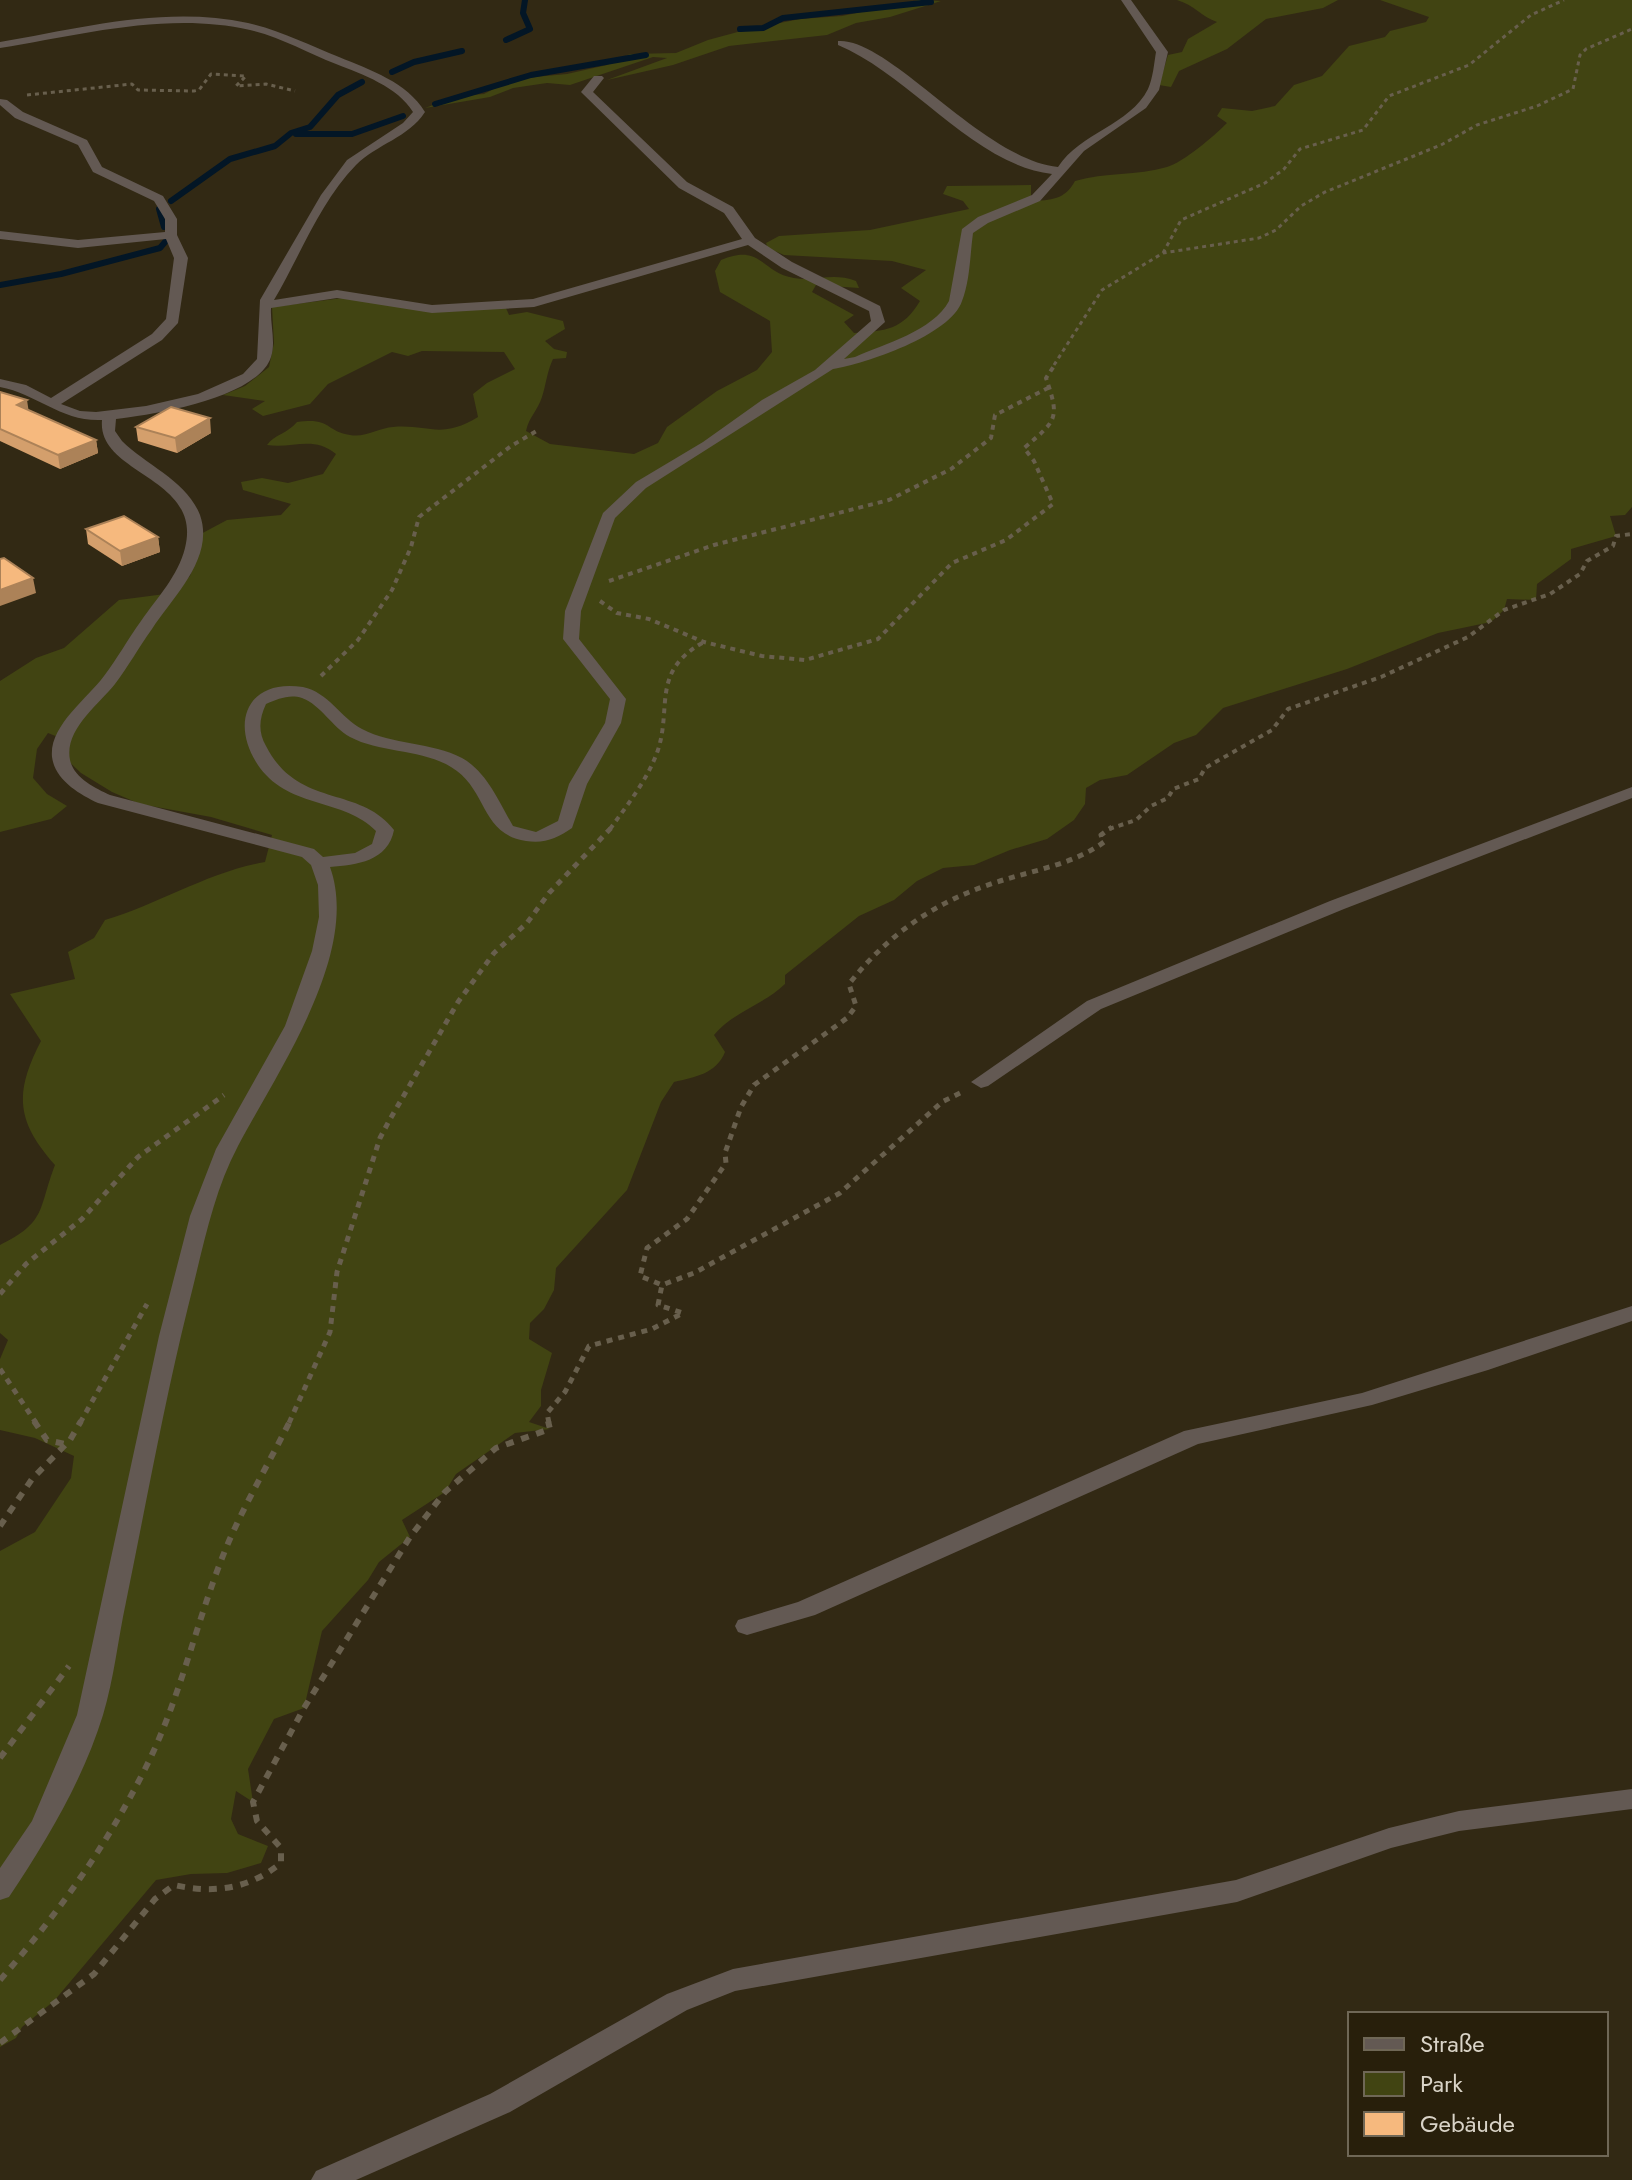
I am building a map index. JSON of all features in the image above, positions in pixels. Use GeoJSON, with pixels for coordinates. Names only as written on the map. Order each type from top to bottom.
{"type":"FeatureCollection","features":[{"type":"Feature","properties":{"kind":"street"},"geometry":{"type":"LineString","coordinates":[[829,365],[858,361],[941,320],[956,301],[967,232],[983,220],[1036,198],[1061,171],[1069,156],[1123,122],[1152,93],[1162,52],[1126,0]]}},
{"type":"Feature","properties":{"kind":"street"},"geometry":{"type":"LineString","coordinates":[[0,45],[134,25],[189,19],[216,20],[260,29],[352,67],[381,81],[419,109],[416,118],[360,155],[344,172],[265,305],[265,353],[260,366],[252,373],[203,395],[109,417],[77,414],[25,389],[0,383]]}},
{"type":"Feature","properties":{"kind":"street"},"geometry":{"type":"LineString","coordinates":[[842,43],[868,54],[957,120],[1028,167],[1048,172],[1061,171]]}},
{"type":"Feature","properties":{"kind":"street"},"geometry":{"type":"LineString","coordinates":[[319,863],[373,852],[385,838],[385,830],[370,817],[295,790],[261,756],[250,725],[256,708],[267,696],[278,692],[302,692],[316,699],[356,733],[443,758],[468,770],[506,829],[526,836],[549,835],[566,824],[578,784],[613,723],[618,707],[618,699],[571,639],[573,611],[602,527],[626,496],[829,365],[875,327],[879,316],[862,300],[787,265],[750,241],[729,210],[683,185],[587,92],[598,78]]}},
{"type":"Feature","properties":{"kind":"street"},"geometry":{"type":"LineString","coordinates":[[3,102],[19,115],[83,143],[97,169],[159,199],[171,219],[171,235],[181,258],[173,320],[157,337],[51,404]]}},
{"type":"Feature","properties":{"kind":"street"},"geometry":{"type":"LineString","coordinates":[[0,235],[78,244],[171,235]]}},
{"type":"Feature","properties":{"kind":"street"},"geometry":{"type":"LineString","coordinates":[[265,305],[337,294],[432,309],[534,303],[692,255],[750,241]]}},
{"type":"Feature","properties":{"kind":"street"},"geometry":{"type":"LineString","coordinates":[[0,1889],[43,1825],[90,1715],[170,1336],[201,1216],[226,1149],[295,1026],[321,951],[329,900],[319,863],[308,853],[104,799],[75,781],[61,761],[63,744],[69,731],[110,679],[181,576],[194,541],[194,519],[184,501],[121,449],[108,431],[109,417]]}},
{"type":"Feature","properties":{"kind":"street"},"geometry":{"type":"LineString","coordinates":[[981,1082],[1094,1005],[1337,905],[1632,792]]}},
{"type":"Feature","properties":{"kind":"street"},"geometry":{"type":"LineString","coordinates":[[747,1626],[806,1609],[1192,1437],[1364,1400],[1480,1365],[1632,1313]]}},
{"type":"Feature","properties":{"kind":"street"},"geometry":{"type":"LineString","coordinates":[[326,2180],[500,2103],[677,2002],[733,1980],[1237,1891],[1389,1838],[1459,1821],[1632,1799]]}},
{"type":"Feature","properties":{"kind":"path"},"geometry":{"type":"LineString","coordinates":[[1163,253],[1181,220],[1265,183],[1284,169],[1300,149],[1363,130],[1389,96],[1469,65],[1531,15],[1564,0]]}},
{"type":"Feature","properties":{"kind":"path"},"geometry":{"type":"LineString","coordinates":[[581,590],[595,595],[617,613],[649,619],[704,642],[762,656],[805,660],[878,639],[952,563],[1006,540],[1053,504],[1034,461],[1024,448],[1049,427],[1056,408],[1046,378],[1102,290],[1113,281],[1163,253],[1259,238],[1276,230],[1301,206],[1325,192],[1441,145],[1477,125],[1537,106],[1573,89],[1580,55],[1586,49],[1632,29]]}},
{"type":"Feature","properties":{"kind":"path"},"geometry":{"type":"LineString","coordinates":[[3,102],[20,96],[90,86],[132,84],[138,90],[194,91],[199,90],[211,74],[246,76],[236,86],[266,84],[295,91]]}},
{"type":"Feature","properties":{"kind":"path"},"geometry":{"type":"LineString","coordinates":[[581,590],[714,545],[889,500],[951,469],[991,438],[995,415],[1048,388]]}},
{"type":"Feature","properties":{"kind":"path"},"geometry":{"type":"LineString","coordinates":[[302,692],[335,665],[358,640],[392,590],[411,547],[419,517],[511,446],[540,429]]}},
{"type":"Feature","properties":{"kind":"path"},"geometry":{"type":"LineString","coordinates":[[981,1082],[942,1102],[840,1193],[694,1273],[662,1285],[640,1276],[640,1266],[647,1248],[687,1219],[726,1163],[725,1153],[752,1087],[821,1036],[844,1024],[856,1006],[849,984],[863,963],[920,915],[979,885],[1058,866],[1065,859],[1093,851],[1104,842],[1101,835],[1113,827],[1136,820],[1151,806],[1168,798],[1173,789],[1199,779],[1205,768],[1272,730],[1288,709],[1303,702],[1335,695],[1468,637],[1504,610],[1550,594],[1580,574],[1587,561],[1613,546],[1616,536],[1632,534]]}},
{"type":"Feature","properties":{"kind":"path"},"geometry":{"type":"LineString","coordinates":[[0,1980],[56,1915],[97,1855],[145,1769],[175,1703],[229,1541],[297,1408],[330,1332],[341,1259],[380,1138],[458,1002],[494,953],[527,923],[549,893],[606,836],[648,774],[659,746],[666,682],[691,649],[704,642]]}},
{"type":"Feature","properties":{"kind":"path"},"geometry":{"type":"LineString","coordinates":[[0,1294],[26,1264],[82,1219],[138,1157],[228,1092]]}},
{"type":"Feature","properties":{"kind":"path"},"geometry":{"type":"LineString","coordinates":[[0,2043],[94,1974],[155,1899],[174,1885],[197,1891],[233,1888],[266,1878],[281,1863],[281,1848],[257,1821],[253,1802],[304,1708],[410,1537],[445,1492],[496,1448],[550,1429],[547,1413],[565,1392],[589,1346],[652,1329],[683,1313],[658,1305],[662,1285]]}},
{"type":"Feature","properties":{"kind":"path"},"geometry":{"type":"LineString","coordinates":[[0,1526],[32,1479],[66,1444],[149,1301]]}},
{"type":"Feature","properties":{"kind":"path"},"geometry":{"type":"LineString","coordinates":[[0,1369],[47,1440],[66,1444]]}},
{"type":"Feature","properties":{"kind":"path"},"geometry":{"type":"LineString","coordinates":[[0,1758],[78,1653]]}},
{"type":"Feature","properties":{"kind":"green space"},"geometry":{"type":"Polygon","coordinates":[[[919,0],[941,1],[890,17],[856,23],[827,35],[729,46],[673,65],[607,80],[667,58],[653,57],[570,85],[547,83],[513,88],[490,97],[425,108],[457,96],[484,94],[513,79],[567,74],[607,65],[630,54],[676,53],[745,30],[800,19],[842,16],[919,0]]]}},
{"type":"Feature","properties":{"kind":"green space"},"geometry":{"type":"Polygon","coordinates":[[[1177,0],[1338,0],[1323,8],[1266,19],[1227,49],[1179,71],[1171,87],[1159,85],[1168,55],[1182,52],[1188,39],[1217,22],[1177,0]]]}},
{"type":"Feature","properties":{"kind":"green space"},"geometry":{"type":"Polygon","coordinates":[[[1380,0],[1632,0],[1632,507],[1625,515],[1610,516],[1616,536],[1571,549],[1571,559],[1537,584],[1536,600],[1507,599],[1504,610],[1491,622],[1438,633],[1347,669],[1223,708],[1196,735],[1174,743],[1127,775],[1100,780],[1086,788],[1085,804],[1074,820],[1047,839],[974,865],[943,868],[917,881],[894,900],[859,916],[785,975],[785,984],[722,1027],[714,1035],[725,1052],[721,1059],[704,1073],[674,1082],[661,1102],[627,1190],[556,1268],[554,1290],[544,1309],[530,1323],[529,1339],[552,1353],[541,1390],[541,1406],[529,1422],[550,1429],[515,1433],[456,1474],[445,1492],[402,1520],[410,1537],[379,1562],[368,1580],[322,1631],[304,1708],[274,1719],[248,1769],[253,1802],[236,1791],[231,1819],[238,1834],[268,1846],[261,1863],[227,1873],[191,1874],[156,1880],[54,2001],[22,2027],[16,2038],[0,2047],[0,1551],[35,1532],[71,1478],[74,1456],[35,1438],[0,1430],[0,1359],[8,1340],[0,1333],[0,1245],[34,1221],[43,1204],[55,1165],[33,1134],[23,1106],[26,1076],[41,1041],[10,994],[75,979],[68,952],[94,938],[105,920],[224,873],[265,862],[272,835],[211,817],[140,804],[112,792],[81,773],[62,755],[58,737],[48,733],[37,749],[33,778],[47,794],[67,806],[51,819],[0,832],[0,681],[36,658],[64,648],[119,600],[175,590],[190,576],[199,550],[197,536],[227,520],[281,515],[291,504],[243,490],[241,482],[262,478],[288,483],[323,474],[336,454],[327,448],[311,444],[267,445],[297,422],[316,421],[356,436],[393,427],[454,428],[478,417],[473,394],[515,369],[504,352],[422,351],[408,356],[392,352],[328,384],[310,404],[263,416],[252,409],[265,401],[223,395],[245,386],[269,367],[274,343],[272,307],[343,298],[446,311],[506,308],[509,315],[527,312],[563,321],[565,329],[545,341],[554,349],[567,352],[566,358],[553,359],[540,402],[526,431],[550,444],[634,454],[658,443],[667,427],[717,391],[757,370],[772,352],[770,321],[720,292],[715,271],[721,260],[745,255],[794,278],[839,277],[856,281],[859,288],[816,285],[812,292],[854,315],[844,322],[854,333],[892,327],[907,318],[920,301],[901,288],[926,270],[892,261],[784,255],[768,248],[766,243],[779,236],[870,230],[969,209],[963,201],[943,194],[947,186],[1031,185],[1031,201],[1045,200],[1067,192],[1075,181],[1167,167],[1190,154],[1227,123],[1217,116],[1222,108],[1252,111],[1275,106],[1294,85],[1322,76],[1349,46],[1385,37],[1390,31],[1426,22],[1429,17],[1380,0]]]}},
{"type":"Feature","properties":{"kind":"building"},"geometry":{"type":"Polygon","coordinates":[[[0,392],[27,400],[17,405],[96,440],[58,455],[0,429],[0,392]]]}},
{"type":"Feature","properties":{"kind":"building"},"geometry":{"type":"Polygon","coordinates":[[[171,407],[210,418],[175,438],[136,427],[171,407]]]}},
{"type":"Feature","properties":{"kind":"building"},"geometry":{"type":"Polygon","coordinates":[[[124,516],[158,537],[120,551],[86,529],[124,516]]]}},
{"type":"Feature","properties":{"kind":"building"},"geometry":{"type":"Polygon","coordinates":[[[4,558],[33,578],[0,590],[0,559],[4,558]]]}},
{"type":"Feature","properties":{"kind":"waterway"},"geometry":{"type":"LineString","coordinates":[[506,40],[530,29],[523,13],[525,0]]}},
{"type":"Feature","properties":{"kind":"waterway"},"geometry":{"type":"LineString","coordinates":[[740,29],[763,28],[783,18],[931,2]]}},
{"type":"Feature","properties":{"kind":"waterway"},"geometry":{"type":"LineString","coordinates":[[392,72],[414,62],[462,51]]}},
{"type":"Feature","properties":{"kind":"waterway"},"geometry":{"type":"LineString","coordinates":[[435,104],[531,75],[646,55]]}},
{"type":"Feature","properties":{"kind":"waterway"},"geometry":{"type":"LineString","coordinates":[[171,201],[230,159],[275,146],[291,133],[310,127],[338,95],[362,82]]}},
{"type":"Feature","properties":{"kind":"waterway"},"geometry":{"type":"LineString","coordinates":[[296,134],[352,134],[403,116]]}},
{"type":"Feature","properties":{"kind":"waterway"},"geometry":{"type":"LineString","coordinates":[[159,209],[164,227]]}},
{"type":"Feature","properties":{"kind":"waterway"},"geometry":{"type":"LineString","coordinates":[[0,285],[61,274],[160,248],[165,242]]}}]}
